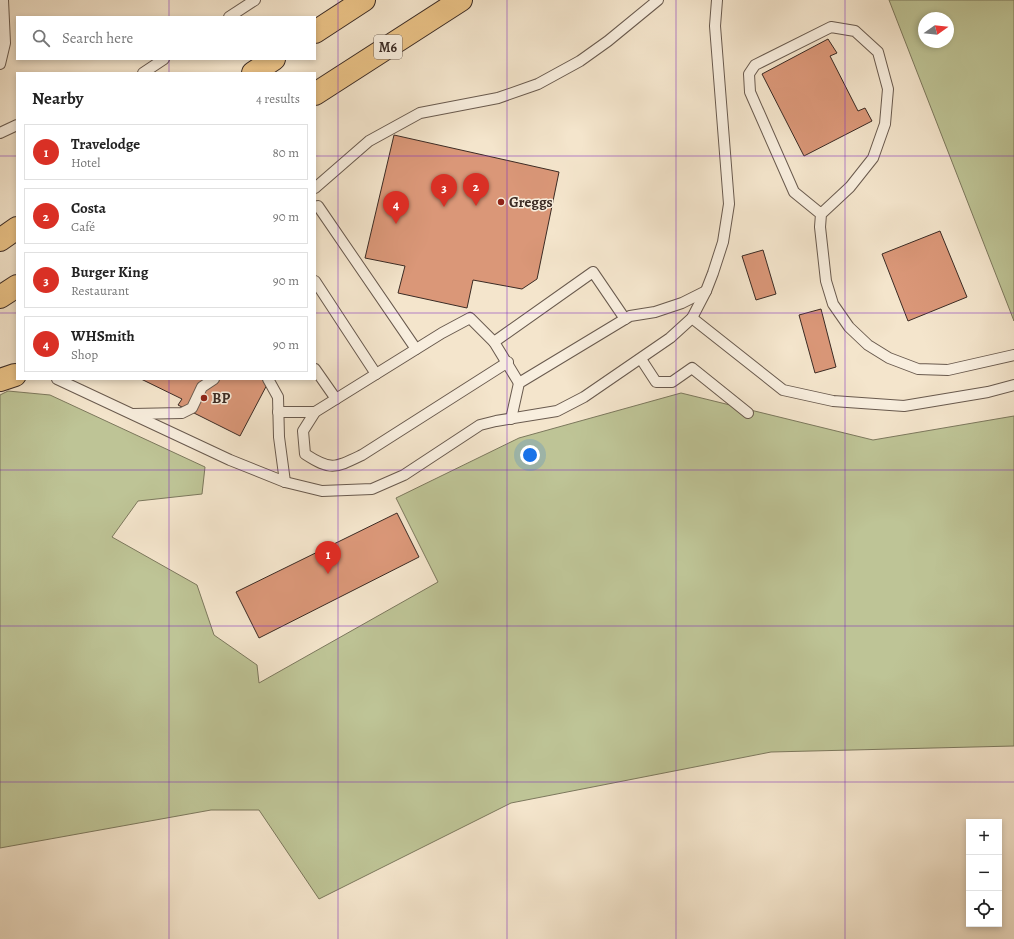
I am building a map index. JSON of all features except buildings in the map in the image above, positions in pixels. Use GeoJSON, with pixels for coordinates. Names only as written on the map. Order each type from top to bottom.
{"type":"FeatureCollection","features":[{"type":"Feature","properties":{"kind":"highway"},"geometry":{"type":"LineString","coordinates":[[316,31],[364,0]]}},
{"type":"Feature","properties":{"kind":"highway","name":"M6"},"geometry":{"type":"LineString","coordinates":[[316,93],[461,0]]}},
{"type":"Feature","properties":{"kind":"highway"},"geometry":{"type":"LineString","coordinates":[[254,72],[272,60]]}},
{"type":"Feature","properties":{"kind":"highway"},"geometry":{"type":"LineString","coordinates":[[0,240],[16,229]]}},
{"type":"Feature","properties":{"kind":"highway"},"geometry":{"type":"LineString","coordinates":[[0,297],[16,287]]}},
{"type":"Feature","properties":{"kind":"lane"},"geometry":{"type":"LineString","coordinates":[[0,64],[5,43],[3,0]]}},
{"type":"Feature","properties":{"kind":"lane"},"geometry":{"type":"LineString","coordinates":[[231,16],[255,0]]}},
{"type":"Feature","properties":{"kind":"lane"},"geometry":{"type":"LineString","coordinates":[[316,187],[368,141],[420,113],[498,98],[538,84],[580,61],[608,41],[658,0]]}},
{"type":"Feature","properties":{"kind":"lane"},"geometry":{"type":"LineString","coordinates":[[59,380],[200,447],[285,482],[322,491],[372,489],[404,476],[480,425],[557,411],[584,397],[670,338],[692,318],[706,291],[723,242],[729,204],[715,26],[717,0]]}},
{"type":"Feature","properties":{"kind":"lane"},"geometry":{"type":"LineString","coordinates":[[821,214],[794,192],[750,92],[749,74],[755,65],[831,27],[855,31],[878,52],[888,89],[885,124],[873,158],[850,187],[821,214],[820,227],[822,260],[826,281],[833,304],[849,327],[868,345],[889,358],[918,369],[948,370],[1014,356]]}},
{"type":"Feature","properties":{"kind":"lane"},"geometry":{"type":"LineString","coordinates":[[144,72],[162,60]]}},
{"type":"Feature","properties":{"kind":"lane"},"geometry":{"type":"LineString","coordinates":[[0,133],[16,125]]}},
{"type":"Feature","properties":{"kind":"lane"},"geometry":{"type":"LineString","coordinates":[[316,207],[318,206],[416,349]]}},
{"type":"Feature","properties":{"kind":"lane"},"geometry":{"type":"LineString","coordinates":[[494,342],[593,272],[625,319]]}},
{"type":"Feature","properties":{"kind":"lane"},"geometry":{"type":"LineString","coordinates":[[316,283],[376,374]]}},
{"type":"Feature","properties":{"kind":"lane"},"geometry":{"type":"LineString","coordinates":[[519,383],[630,316],[655,312],[706,291]]}},
{"type":"Feature","properties":{"kind":"lane"},"geometry":{"type":"LineString","coordinates":[[508,362],[362,455],[341,466],[323,466],[305,454],[303,431],[315,412],[416,349],[470,318],[494,342],[508,362],[519,383],[511,419]]}},
{"type":"Feature","properties":{"kind":"lane"},"geometry":{"type":"LineString","coordinates":[[692,318],[783,390],[833,401],[904,406],[988,392],[1014,385]]}},
{"type":"Feature","properties":{"kind":"lane"},"geometry":{"type":"LineString","coordinates":[[641,358],[656,382],[672,382],[692,368],[748,413]]}},
{"type":"Feature","properties":{"kind":"lane"},"geometry":{"type":"LineString","coordinates":[[316,370],[336,399]]}},
{"type":"Feature","properties":{"kind":"lane"},"geometry":{"type":"LineString","coordinates":[[130,414],[182,413],[192,408],[202,387],[212,380]]}},
{"type":"Feature","properties":{"kind":"lane"},"geometry":{"type":"LineString","coordinates":[[269,380],[278,397],[278,412],[285,482]]}},
{"type":"Feature","properties":{"kind":"lane"},"geometry":{"type":"LineString","coordinates":[[278,412],[315,412]]}},
{"type":"Feature","properties":{"kind":"green space"},"geometry":{"type":"Polygon","coordinates":[[[889,0],[1014,0],[1014,321],[889,0]]]}},
{"type":"Feature","properties":{"kind":"green space"},"geometry":{"type":"Polygon","coordinates":[[[8,391],[50,395],[205,467],[202,494],[138,501],[112,537],[197,585],[214,635],[257,665],[259,683],[438,582],[396,498],[519,438],[681,393],[873,440],[1014,416],[1014,746],[771,752],[511,803],[319,899],[259,810],[211,810],[0,848],[0,395],[8,391]]]}},
{"type":"Feature","properties":{"kind":"place","name":"Greggs"},"geometry":{"type":"Point","coordinates":[501,202]}},
{"type":"Feature","properties":{"kind":"place","name":"Costa"},"geometry":{"type":"Point","coordinates":[476,206]}},
{"type":"Feature","properties":{"kind":"place","name":"Burger King"},"geometry":{"type":"Point","coordinates":[444,207]}},
{"type":"Feature","properties":{"kind":"place","name":"WHSmith"},"geometry":{"type":"Point","coordinates":[396,224]}},
{"type":"Feature","properties":{"kind":"place","name":"BP"},"geometry":{"type":"Point","coordinates":[204,398]}},
{"type":"Feature","properties":{"kind":"place","name":"Travelodge"},"geometry":{"type":"Point","coordinates":[328,574]}}]}
